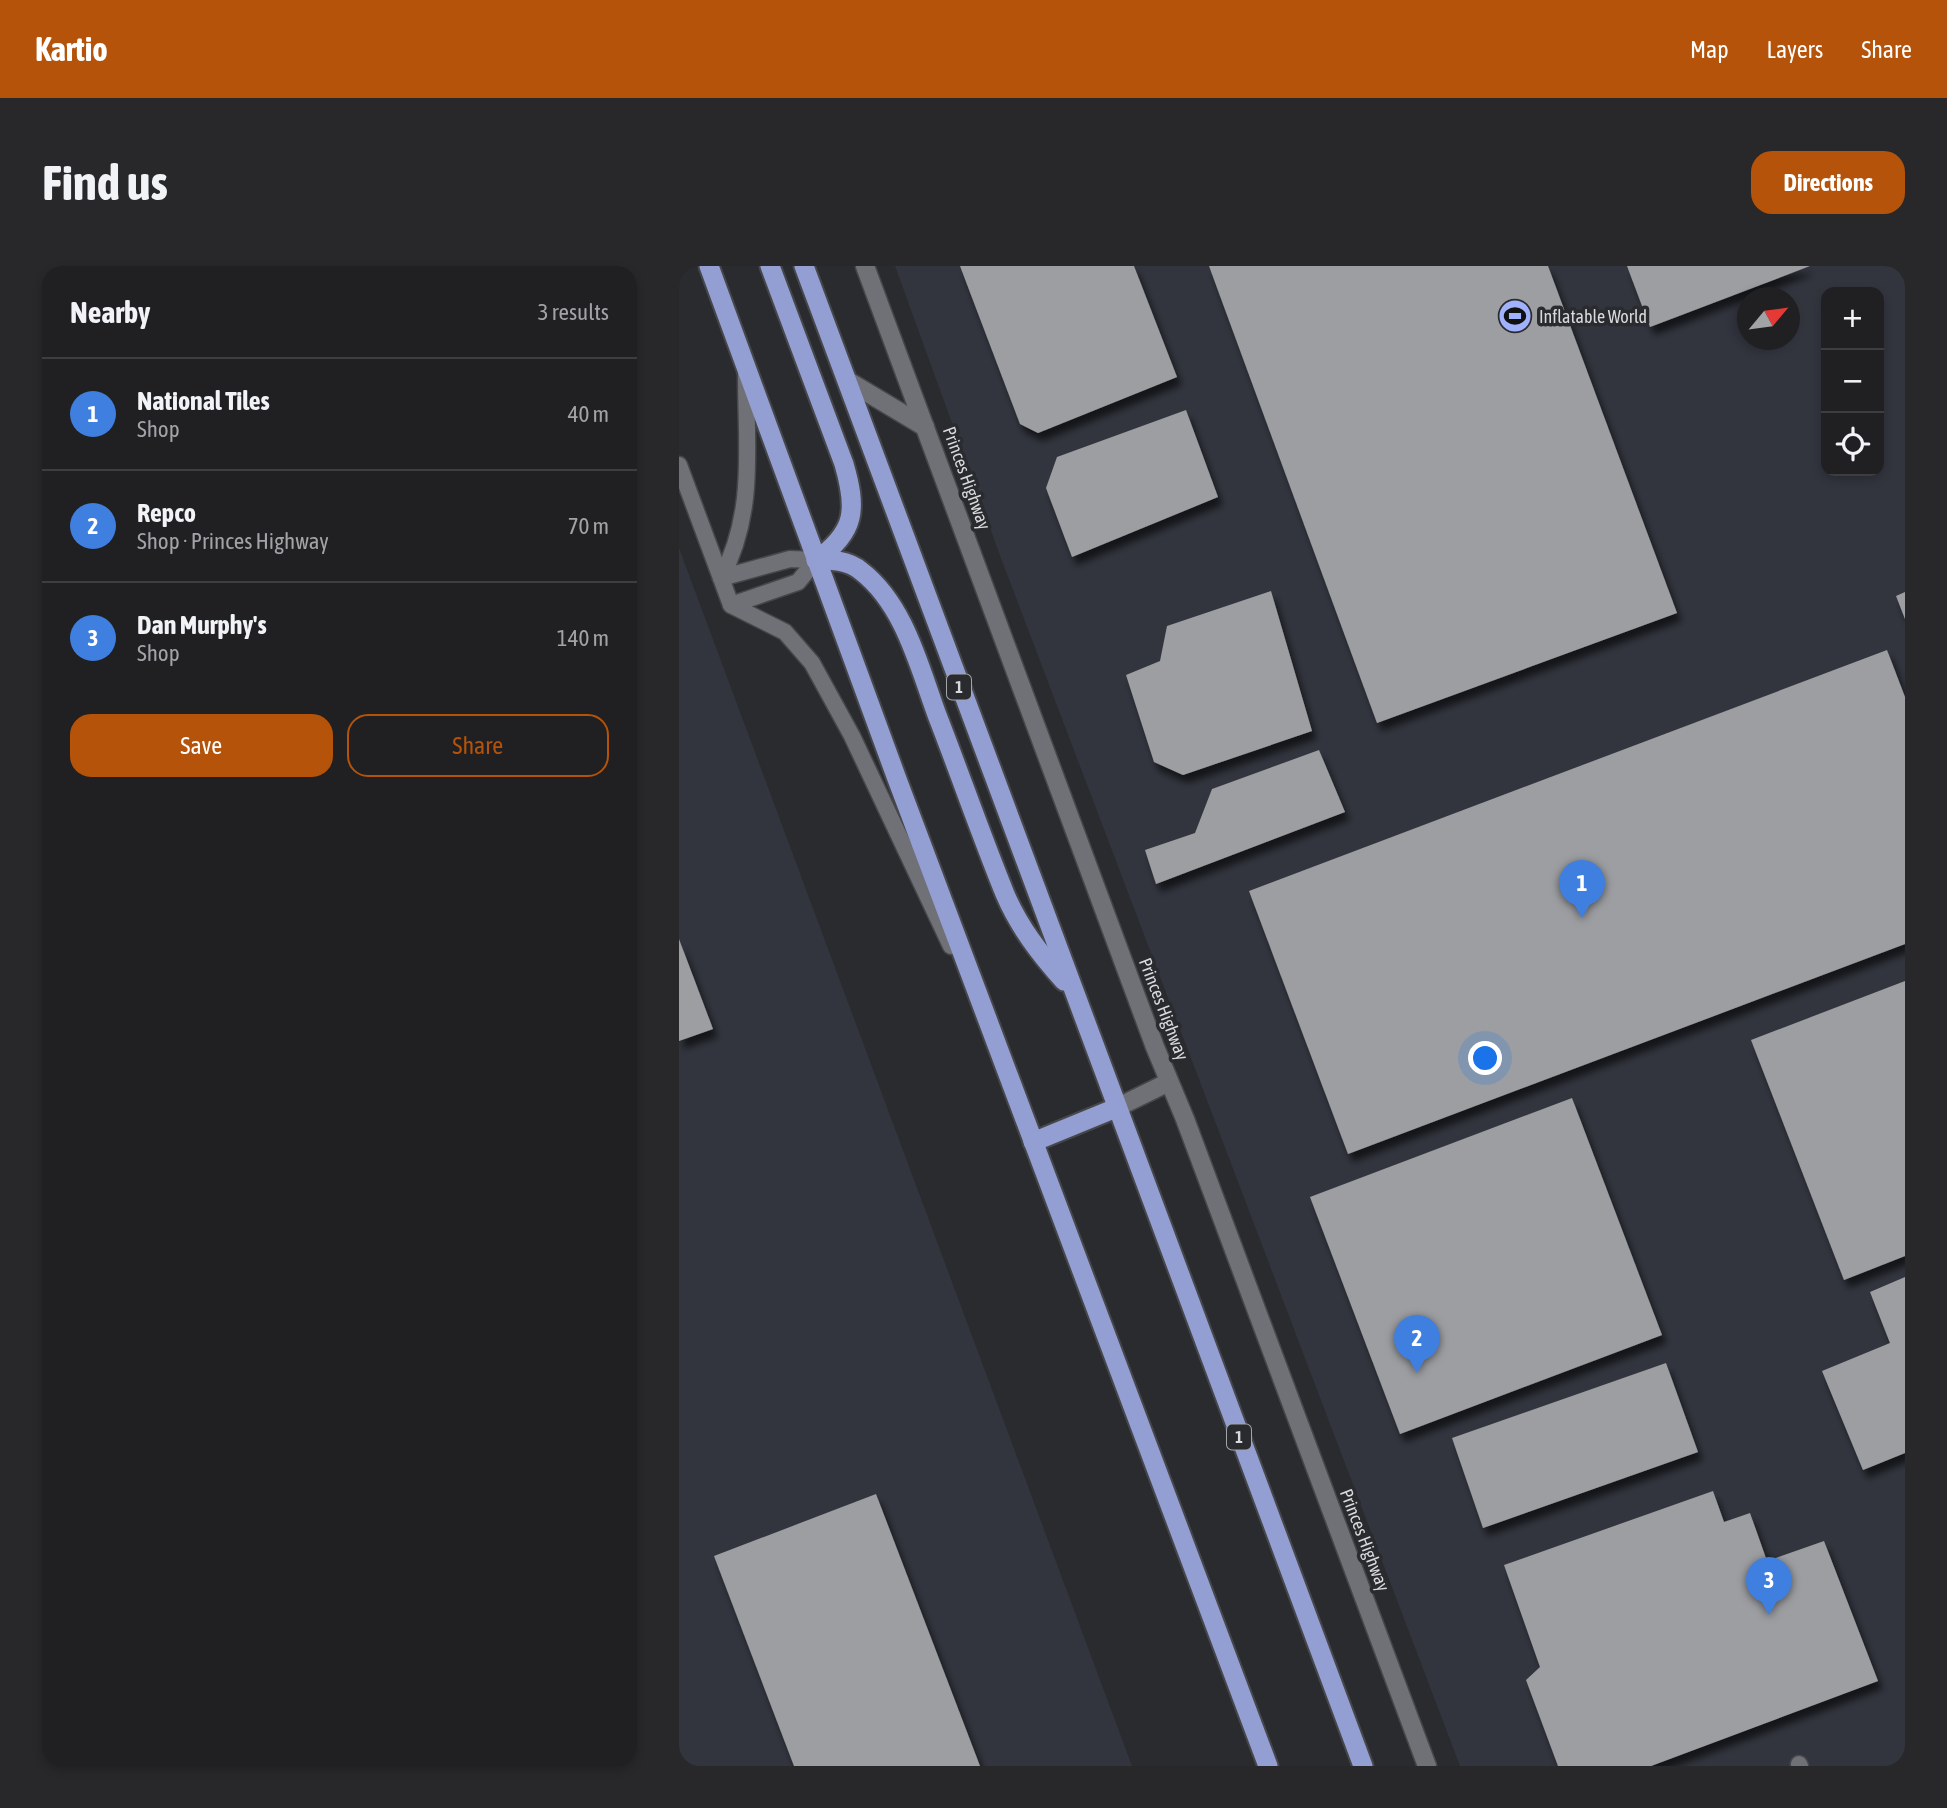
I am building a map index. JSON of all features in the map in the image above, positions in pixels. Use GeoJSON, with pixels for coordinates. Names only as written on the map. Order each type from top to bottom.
{"type":"FeatureCollection","features":[{"type":"Feature","properties":{"kind":"highway"},"geometry":{"type":"LineString","coordinates":[[709,266],[816,560],[1268,1766]]}},
{"type":"Feature","properties":{"kind":"highway"},"geometry":{"type":"LineString","coordinates":[[770,266],[844,464],[852,498],[848,526],[833,547],[816,560]]}},
{"type":"Feature","properties":{"kind":"highway","name":"1"},"geometry":{"type":"LineString","coordinates":[[804,266],[1071,990],[1363,1766]]}},
{"type":"Feature","properties":{"kind":"highway"},"geometry":{"type":"LineString","coordinates":[[816,560],[852,564],[868,576],[893,609],[913,650],[1005,895],[1028,937],[1071,990]]}},
{"type":"Feature","properties":{"kind":"highway"},"geometry":{"type":"LineString","coordinates":[[1033,1142],[1116,1108]]}},
{"type":"Feature","properties":{"kind":"street","name":"Princes Highway"},"geometry":{"type":"LineString","coordinates":[[865,266],[1427,1766]]}},
{"type":"Feature","properties":{"kind":"street"},"geometry":{"type":"LineString","coordinates":[[848,381],[925,427]]}},
{"type":"Feature","properties":{"kind":"street"},"geometry":{"type":"LineString","coordinates":[[1116,1108],[1169,1082]]}},
{"type":"Feature","properties":{"kind":"lane"},"geometry":{"type":"LineString","coordinates":[[721,578],[737,545],[744,516],[746,367]]}},
{"type":"Feature","properties":{"kind":"lane"},"geometry":{"type":"LineString","coordinates":[[679,465],[731,605],[785,632],[812,663],[852,736],[992,1030]]}},
{"type":"Feature","properties":{"kind":"lane"},"geometry":{"type":"LineString","coordinates":[[721,578],[790,559],[816,560]]}},
{"type":"Feature","properties":{"kind":"lane"},"geometry":{"type":"LineString","coordinates":[[731,605],[798,582],[816,560]]}},
{"type":"Feature","properties":{"kind":"shaded area"},"geometry":{"type":"Polygon","coordinates":[[[895,266],[1905,266],[1905,1766],[1460,1766],[1002,561],[895,266]]]}},
{"type":"Feature","properties":{"kind":"shaded area"},"geometry":{"type":"Polygon","coordinates":[[[679,548],[1132,1766],[679,1766],[679,548]]]}},
{"type":"Feature","properties":{"kind":"building"},"geometry":{"type":"Polygon","coordinates":[[[960,266],[1134,266],[1177,377],[1038,433],[1020,424],[960,266]]]}},
{"type":"Feature","properties":{"kind":"building"},"geometry":{"type":"Polygon","coordinates":[[[1209,266],[1548,266],[1677,613],[1377,723],[1209,266]]]}},
{"type":"Feature","properties":{"kind":"building"},"geometry":{"type":"Polygon","coordinates":[[[1627,266],[1810,266],[1755,287],[1737,287],[1737,294],[1650,327],[1627,266]]]}},
{"type":"Feature","properties":{"kind":"building"},"geometry":{"type":"Polygon","coordinates":[[[1186,410],[1218,497],[1072,557],[1046,488],[1057,457],[1186,410]]]}},
{"type":"Feature","properties":{"kind":"building"},"geometry":{"type":"Polygon","coordinates":[[[1271,591],[1312,731],[1183,775],[1154,762],[1126,675],[1160,661],[1167,626],[1271,591]]]}},
{"type":"Feature","properties":{"kind":"building"},"geometry":{"type":"Polygon","coordinates":[[[1905,592],[1905,619],[1896,596],[1905,592]]]}},
{"type":"Feature","properties":{"kind":"building"},"geometry":{"type":"Polygon","coordinates":[[[1887,650],[1905,697],[1905,944],[1348,1154],[1249,891],[1887,650]]]}},
{"type":"Feature","properties":{"kind":"building"},"geometry":{"type":"Polygon","coordinates":[[[1319,750],[1345,812],[1156,884],[1145,850],[1195,833],[1212,789],[1319,750]]]}},
{"type":"Feature","properties":{"kind":"building"},"geometry":{"type":"Polygon","coordinates":[[[679,939],[713,1029],[679,1041],[679,939]]]}},
{"type":"Feature","properties":{"kind":"building"},"geometry":{"type":"Polygon","coordinates":[[[1905,981],[1905,1256],[1844,1280],[1751,1040],[1905,981]]]}},
{"type":"Feature","properties":{"kind":"building"},"geometry":{"type":"Polygon","coordinates":[[[1572,1098],[1662,1335],[1400,1434],[1310,1197],[1572,1098]]]}},
{"type":"Feature","properties":{"kind":"building"},"geometry":{"type":"Polygon","coordinates":[[[1905,1277],[1905,1453],[1863,1470],[1822,1371],[1890,1343],[1870,1292],[1905,1277]]]}},
{"type":"Feature","properties":{"kind":"building"},"geometry":{"type":"Polygon","coordinates":[[[1666,1363],[1698,1452],[1483,1528],[1452,1438],[1666,1363]]]}},
{"type":"Feature","properties":{"kind":"building"},"geometry":{"type":"Polygon","coordinates":[[[1713,1491],[1724,1522],[1750,1513],[1767,1561],[1824,1541],[1878,1681],[1651,1766],[1558,1766],[1526,1680],[1540,1667],[1504,1565],[1713,1491]]]}},
{"type":"Feature","properties":{"kind":"building"},"geometry":{"type":"Polygon","coordinates":[[[876,1494],[980,1766],[794,1766],[714,1556],[876,1494]]]}},
{"type":"Feature","properties":{"kind":"place","name":"Inflatable World"},"geometry":{"type":"Point","coordinates":[1515,316]}},
{"type":"Feature","properties":{"kind":"place","name":"National Tiles"},"geometry":{"type":"Point","coordinates":[1582,918]}},
{"type":"Feature","properties":{"kind":"place","name":"Repco"},"geometry":{"type":"Point","coordinates":[1417,1373]}},
{"type":"Feature","properties":{"kind":"place","name":"Dan Murphy's"},"geometry":{"type":"Point","coordinates":[1769,1615]}}]}
